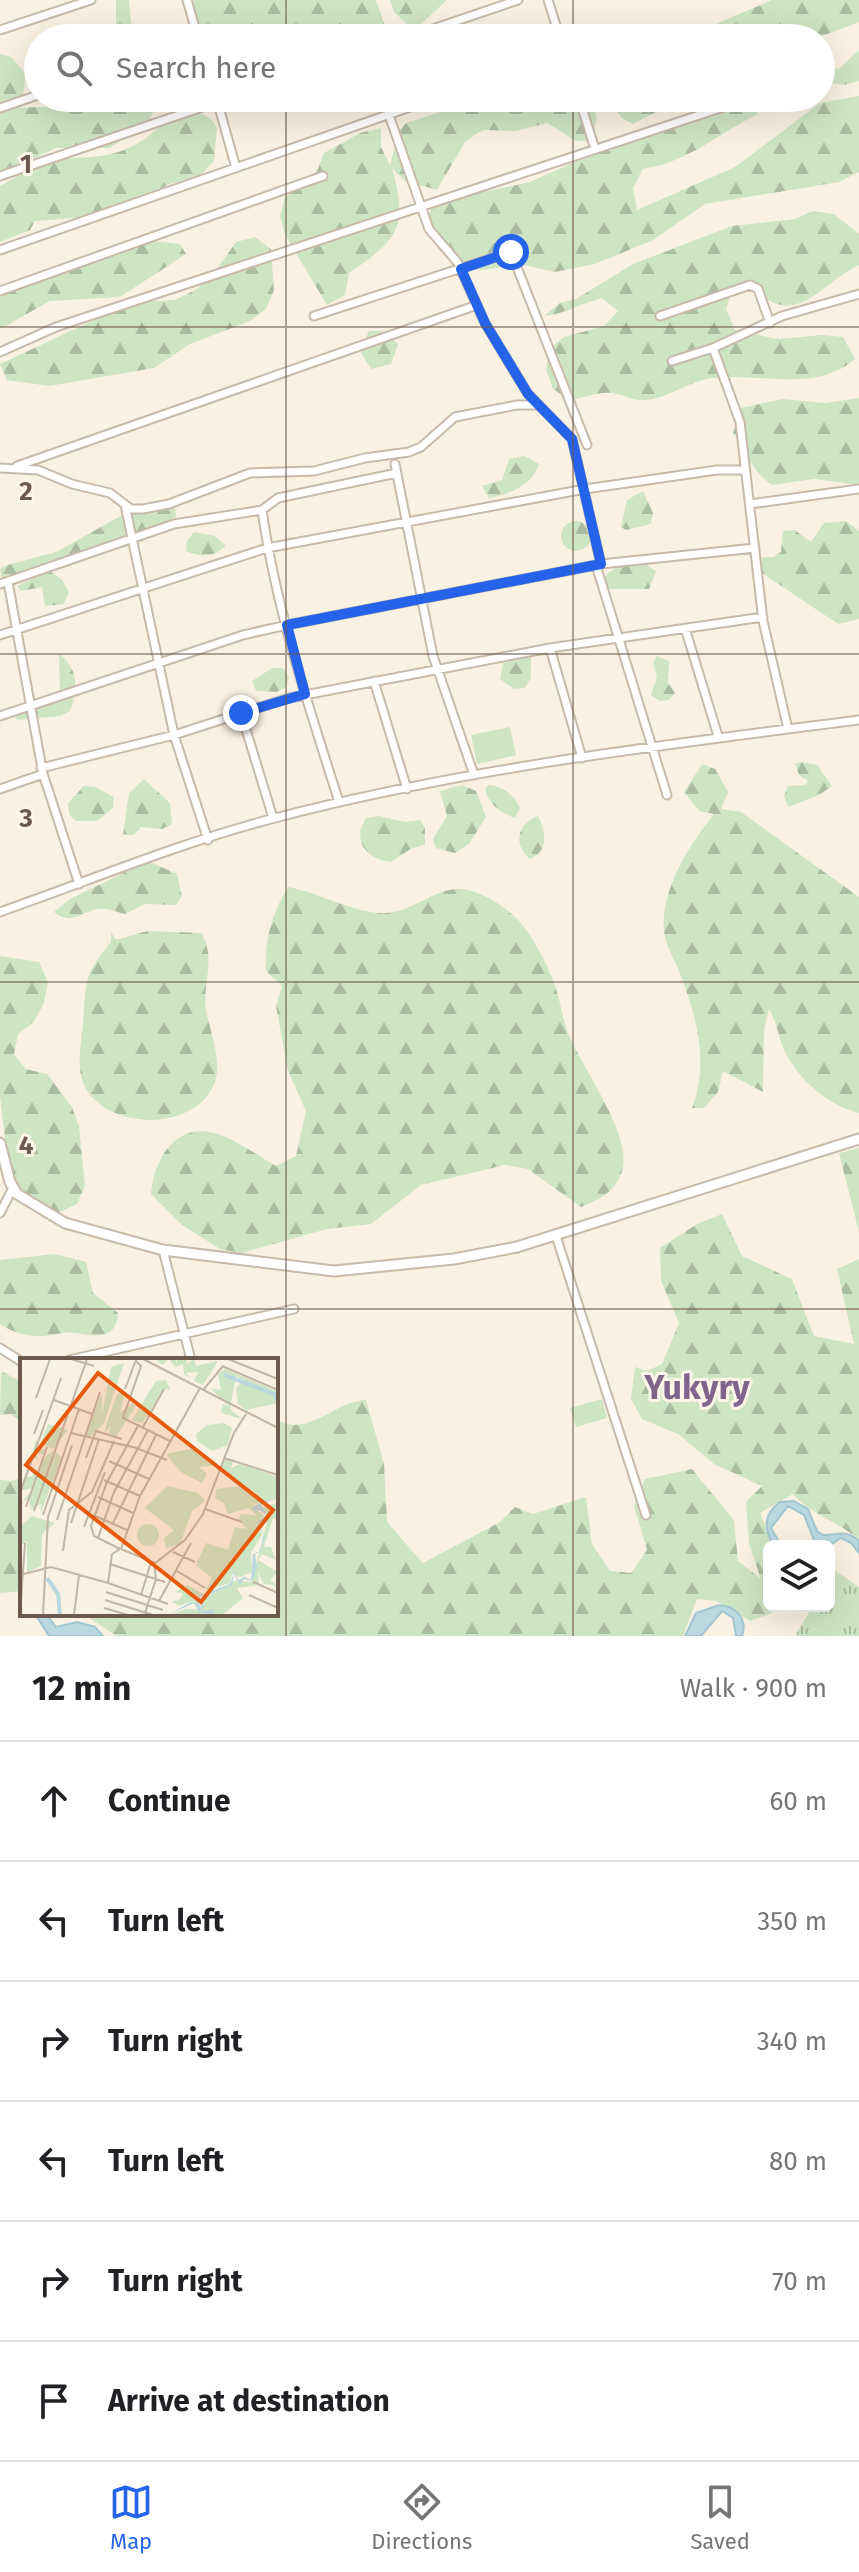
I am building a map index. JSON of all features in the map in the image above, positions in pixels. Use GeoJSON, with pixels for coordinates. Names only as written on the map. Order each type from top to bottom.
{"type":"FeatureCollection","features":[{"type":"Feature","properties":{"kind":"street"},"geometry":{"type":"LineString","coordinates":[[0,30],[91,0]]}},
{"type":"Feature","properties":{"kind":"street"},"geometry":{"type":"LineString","coordinates":[[187,0],[194,24]]}},
{"type":"Feature","properties":{"kind":"street"},"geometry":{"type":"LineString","coordinates":[[447,24],[518,0]]}},
{"type":"Feature","properties":{"kind":"street"},"geometry":{"type":"LineString","coordinates":[[548,0],[556,24]]}},
{"type":"Feature","properties":{"kind":"street"},"geometry":{"type":"LineString","coordinates":[[0,108],[24,100]]}},
{"type":"Feature","properties":{"kind":"street"},"geometry":{"type":"LineString","coordinates":[[0,176],[183,112]]}},
{"type":"Feature","properties":{"kind":"street"},"geometry":{"type":"LineString","coordinates":[[220,112],[236,168]]}},
{"type":"Feature","properties":{"kind":"street"},"geometry":{"type":"LineString","coordinates":[[0,250],[397,112]]}},
{"type":"Feature","properties":{"kind":"street"},"geometry":{"type":"LineString","coordinates":[[583,112],[595,149]]}},
{"type":"Feature","properties":{"kind":"street"},"geometry":{"type":"LineString","coordinates":[[0,352],[56,327],[708,112]]}},
{"type":"Feature","properties":{"kind":"street"},"geometry":{"type":"LineString","coordinates":[[389,115],[429,229],[461,269],[477,305],[537,405],[572,439],[585,489],[598,564],[667,795]]}},
{"type":"Feature","properties":{"kind":"street"},"geometry":{"type":"LineString","coordinates":[[0,291],[323,176]]}},
{"type":"Feature","properties":{"kind":"street"},"geometry":{"type":"LineString","coordinates":[[314,316],[511,252],[587,445]]}},
{"type":"Feature","properties":{"kind":"street"},"geometry":{"type":"LineString","coordinates":[[660,316],[750,285],[758,289],[770,323]]}},
{"type":"Feature","properties":{"kind":"street"},"geometry":{"type":"LineString","coordinates":[[672,361],[713,348],[770,323],[859,294]]}},
{"type":"Feature","properties":{"kind":"street"},"geometry":{"type":"LineString","coordinates":[[0,470],[477,305]]}},
{"type":"Feature","properties":{"kind":"street"},"geometry":{"type":"LineString","coordinates":[[713,348],[737,411],[763,617],[788,729]]}},
{"type":"Feature","properties":{"kind":"street"},"geometry":{"type":"LineString","coordinates":[[10,468],[38,470],[72,484],[110,493],[131,509],[169,504],[250,473],[314,471],[365,458],[409,452],[421,447],[455,417],[517,405],[537,405]]}},
{"type":"Feature","properties":{"kind":"street"},"geometry":{"type":"LineString","coordinates":[[79,884],[42,771],[18,628],[4,583],[174,524],[262,510],[278,498],[396,468],[438,669],[474,775]]}},
{"type":"Feature","properties":{"kind":"street"},"geometry":{"type":"LineString","coordinates":[[0,635],[267,548],[585,489],[717,470],[745,470]]}},
{"type":"Feature","properties":{"kind":"street"},"geometry":{"type":"LineString","coordinates":[[750,504],[859,489]]}},
{"type":"Feature","properties":{"kind":"street"},"geometry":{"type":"LineString","coordinates":[[124,504],[174,735],[208,840]]}},
{"type":"Feature","properties":{"kind":"street"},"geometry":{"type":"LineString","coordinates":[[262,510],[267,548],[305,694],[339,802]]}},
{"type":"Feature","properties":{"kind":"street"},"geometry":{"type":"LineString","coordinates":[[0,716],[159,662],[287,625],[598,564],[755,548]]}},
{"type":"Feature","properties":{"kind":"street"},"geometry":{"type":"LineString","coordinates":[[0,789],[42,771],[174,735],[305,694],[550,648],[763,617]]}},
{"type":"Feature","properties":{"kind":"street"},"geometry":{"type":"LineString","coordinates":[[685,628],[718,736]]}},
{"type":"Feature","properties":{"kind":"street"},"geometry":{"type":"LineString","coordinates":[[550,648],[582,758]]}},
{"type":"Feature","properties":{"kind":"street"},"geometry":{"type":"LineString","coordinates":[[374,681],[407,789]]}},
{"type":"Feature","properties":{"kind":"street"},"geometry":{"type":"LineString","coordinates":[[241,713],[273,818]]}},
{"type":"Feature","properties":{"kind":"street"},"geometry":{"type":"LineString","coordinates":[[0,912],[273,818],[339,802],[651,744],[859,720]]}},
{"type":"Feature","properties":{"kind":"street"},"geometry":{"type":"LineString","coordinates":[[0,1143],[3,1165],[13,1188],[29,1203],[65,1223],[163,1250],[334,1271],[483,1254],[556,1236],[859,1139]]}},
{"type":"Feature","properties":{"kind":"street"},"geometry":{"type":"LineString","coordinates":[[0,1213],[13,1188]]}},
{"type":"Feature","properties":{"kind":"street"},"geometry":{"type":"LineString","coordinates":[[556,1236],[646,1515]]}},
{"type":"Feature","properties":{"kind":"street"},"geometry":{"type":"LineString","coordinates":[[163,1250],[190,1358]]}},
{"type":"Feature","properties":{"kind":"street"},"geometry":{"type":"LineString","coordinates":[[79,1358],[185,1337],[294,1309]]}},
{"type":"Feature","properties":{"kind":"street"},"geometry":{"type":"LineString","coordinates":[[0,1348],[20,1361]]}},
{"type":"Feature","properties":{"kind":"green space"},"geometry":{"type":"Polygon","coordinates":[[[116,0],[129,0],[131,23],[134,24],[116,24],[116,0]]]}},
{"type":"Feature","properties":{"kind":"green space"},"geometry":{"type":"Polygon","coordinates":[[[193,0],[376,0],[384,24],[197,24],[193,0]]]}},
{"type":"Feature","properties":{"kind":"green space"},"geometry":{"type":"Polygon","coordinates":[[[390,0],[447,0],[421,24],[407,24],[394,12],[390,0]]]}},
{"type":"Feature","properties":{"kind":"green space"},"geometry":{"type":"Polygon","coordinates":[[[772,0],[859,0],[859,22],[835,31],[835,24],[716,24],[772,0]]]}},
{"type":"Feature","properties":{"kind":"green space"},"geometry":{"type":"Polygon","coordinates":[[[859,50],[859,81],[844,85],[835,83],[835,68],[839,69],[859,50]]]}},
{"type":"Feature","properties":{"kind":"green space"},"geometry":{"type":"Polygon","coordinates":[[[0,54],[11,57],[24,72],[24,89],[23,96],[0,102],[0,54]]]}},
{"type":"Feature","properties":{"kind":"green space"},"geometry":{"type":"Polygon","coordinates":[[[859,96],[859,172],[839,182],[705,204],[653,240],[595,264],[555,272],[515,263],[472,270],[437,244],[425,229],[431,208],[469,195],[530,182],[628,138],[668,128],[693,112],[758,114],[689,154],[643,169],[633,188],[637,210],[735,167],[808,112],[835,112],[835,100],[859,96]]]}},
{"type":"Feature","properties":{"kind":"green space"},"geometry":{"type":"Polygon","coordinates":[[[24,107],[24,112],[154,112],[146,125],[109,148],[56,148],[0,175],[0,108],[24,107]]]}},
{"type":"Feature","properties":{"kind":"green space"},"geometry":{"type":"Polygon","coordinates":[[[440,112],[594,112],[596,122],[586,141],[576,141],[547,123],[516,131],[484,130],[465,142],[437,190],[405,181],[392,168],[399,205],[395,230],[379,251],[349,273],[345,295],[327,305],[285,235],[280,216],[285,197],[317,171],[324,153],[360,133],[381,128],[381,147],[390,165],[399,131],[406,123],[440,112]]]}},
{"type":"Feature","properties":{"kind":"green space"},"geometry":{"type":"Polygon","coordinates":[[[617,112],[657,112],[633,124],[617,112]]]}},
{"type":"Feature","properties":{"kind":"green space"},"geometry":{"type":"Polygon","coordinates":[[[202,114],[211,119],[217,128],[214,161],[200,176],[169,184],[143,201],[76,218],[35,221],[30,230],[0,242],[0,186],[50,161],[108,155],[124,150],[167,123],[202,114]]]}},
{"type":"Feature","properties":{"kind":"green space"},"geometry":{"type":"Polygon","coordinates":[[[813,211],[834,214],[859,234],[859,265],[808,300],[796,304],[783,305],[769,301],[754,289],[733,289],[726,309],[735,330],[778,339],[822,335],[843,337],[855,359],[839,370],[805,379],[712,378],[648,400],[607,393],[570,400],[553,389],[546,369],[549,349],[564,337],[604,326],[618,311],[602,298],[544,316],[560,303],[576,299],[633,264],[732,226],[795,219],[813,211]]]}},
{"type":"Feature","properties":{"kind":"green space"},"geometry":{"type":"Polygon","coordinates":[[[255,237],[271,249],[274,290],[266,309],[250,321],[190,344],[154,368],[49,386],[7,380],[0,364],[133,302],[175,300],[195,290],[212,276],[236,242],[255,237]]]}},
{"type":"Feature","properties":{"kind":"green space"},"geometry":{"type":"Polygon","coordinates":[[[144,240],[180,244],[186,254],[120,297],[50,301],[0,329],[0,298],[30,279],[144,240]]]}},
{"type":"Feature","properties":{"kind":"green space"},"geometry":{"type":"Polygon","coordinates":[[[369,331],[383,331],[398,344],[391,364],[371,369],[360,351],[369,331]]]}},
{"type":"Feature","properties":{"kind":"green space"},"geometry":{"type":"Polygon","coordinates":[[[859,398],[859,485],[814,479],[772,485],[754,467],[733,433],[741,408],[783,399],[826,403],[859,398]]]}},
{"type":"Feature","properties":{"kind":"green space"},"geometry":{"type":"Polygon","coordinates":[[[524,456],[539,464],[532,477],[512,491],[489,498],[482,486],[502,480],[509,459],[524,456]]]}},
{"type":"Feature","properties":{"kind":"green space"},"geometry":{"type":"Polygon","coordinates":[[[643,491],[653,513],[651,524],[626,530],[621,527],[627,500],[643,491]]]}},
{"type":"Feature","properties":{"kind":"green space"},"geometry":{"type":"Polygon","coordinates":[[[142,504],[175,507],[176,517],[66,564],[45,563],[2,580],[0,569],[4,566],[56,552],[142,504]]]}},
{"type":"Feature","properties":{"kind":"green space"},"geometry":{"type":"Polygon","coordinates":[[[576,521],[582,522],[590,530],[590,542],[582,550],[576,551],[570,550],[562,542],[561,536],[562,530],[570,522],[576,521]]]}},
{"type":"Feature","properties":{"kind":"green space"},"geometry":{"type":"Polygon","coordinates":[[[846,521],[859,531],[859,619],[838,624],[756,569],[751,558],[773,557],[781,552],[783,531],[795,530],[811,542],[824,523],[846,521]]]}},
{"type":"Feature","properties":{"kind":"green space"},"geometry":{"type":"Polygon","coordinates":[[[194,532],[215,536],[226,546],[207,555],[186,551],[187,541],[194,532]]]}},
{"type":"Feature","properties":{"kind":"green space"},"geometry":{"type":"Polygon","coordinates":[[[644,563],[656,571],[649,589],[607,589],[603,580],[611,571],[644,563]]]}},
{"type":"Feature","properties":{"kind":"green space"},"geometry":{"type":"Polygon","coordinates":[[[50,571],[62,580],[69,592],[64,604],[45,606],[42,587],[21,591],[17,586],[50,571]]]}},
{"type":"Feature","properties":{"kind":"green space"},"geometry":{"type":"Polygon","coordinates":[[[59,654],[70,665],[75,680],[70,711],[60,716],[17,720],[13,710],[17,706],[60,694],[59,654]]]}},
{"type":"Feature","properties":{"kind":"green space"},"geometry":{"type":"Polygon","coordinates":[[[657,656],[669,661],[668,683],[675,693],[669,700],[660,701],[651,695],[657,677],[653,663],[657,656]]]}},
{"type":"Feature","properties":{"kind":"green space"},"geometry":{"type":"Polygon","coordinates":[[[531,657],[531,678],[525,688],[514,689],[500,679],[503,663],[531,657]]]}},
{"type":"Feature","properties":{"kind":"green space"},"geometry":{"type":"Polygon","coordinates":[[[272,668],[283,668],[289,677],[286,687],[277,692],[256,691],[252,681],[272,668]]]}},
{"type":"Feature","properties":{"kind":"green space"},"geometry":{"type":"Polygon","coordinates":[[[510,727],[516,755],[477,764],[471,735],[510,727]]]}},
{"type":"Feature","properties":{"kind":"green space"},"geometry":{"type":"Polygon","coordinates":[[[702,764],[715,769],[728,792],[721,809],[741,812],[859,897],[859,1113],[836,1104],[806,1081],[784,1050],[769,1009],[764,1030],[763,1092],[723,1071],[718,1092],[704,1108],[692,1108],[700,1073],[699,1038],[685,988],[666,941],[664,915],[678,868],[714,814],[699,811],[684,792],[702,764]]]}},
{"type":"Feature","properties":{"kind":"green space"},"geometry":{"type":"Polygon","coordinates":[[[795,764],[817,765],[832,786],[819,795],[788,807],[784,796],[788,786],[805,785],[808,781],[799,775],[795,764]]]}},
{"type":"Feature","properties":{"kind":"green space"},"geometry":{"type":"Polygon","coordinates":[[[144,779],[170,803],[172,824],[162,829],[141,827],[134,835],[123,835],[129,793],[144,779]]]}},
{"type":"Feature","properties":{"kind":"green space"},"geometry":{"type":"Polygon","coordinates":[[[462,785],[476,791],[486,817],[469,844],[455,853],[436,848],[433,839],[447,816],[440,791],[462,785]]]}},
{"type":"Feature","properties":{"kind":"green space"},"geometry":{"type":"Polygon","coordinates":[[[488,785],[503,789],[515,799],[520,808],[515,818],[493,804],[485,789],[488,785]]]}},
{"type":"Feature","properties":{"kind":"green space"},"geometry":{"type":"Polygon","coordinates":[[[84,786],[95,787],[114,797],[113,808],[97,821],[76,821],[69,814],[68,803],[84,786]]]}},
{"type":"Feature","properties":{"kind":"green space"},"geometry":{"type":"Polygon","coordinates":[[[378,816],[405,822],[420,820],[425,828],[425,844],[391,862],[375,857],[364,848],[360,834],[366,818],[378,816]]]}},
{"type":"Feature","properties":{"kind":"green space"},"geometry":{"type":"Polygon","coordinates":[[[538,816],[543,828],[543,846],[530,859],[521,847],[520,834],[531,819],[538,816]]]}},
{"type":"Feature","properties":{"kind":"green space"},"geometry":{"type":"Polygon","coordinates":[[[148,861],[177,874],[182,896],[176,905],[145,904],[125,914],[98,909],[73,918],[54,912],[70,899],[148,861]]]}},
{"type":"Feature","properties":{"kind":"green space"},"geometry":{"type":"Polygon","coordinates":[[[288,887],[382,913],[405,909],[446,891],[468,890],[494,901],[512,914],[527,931],[544,960],[568,1033],[619,1136],[623,1167],[613,1188],[581,1207],[528,1169],[505,1165],[421,1185],[371,1224],[327,1229],[242,1253],[220,1249],[182,1225],[151,1194],[163,1155],[181,1137],[205,1131],[220,1135],[276,1166],[296,1156],[306,1111],[288,1071],[276,1006],[282,986],[266,971],[270,928],[288,887]]]}},
{"type":"Feature","properties":{"kind":"green space"},"geometry":{"type":"Polygon","coordinates":[[[147,931],[201,933],[206,942],[209,961],[205,1000],[217,1065],[215,1082],[205,1099],[190,1110],[151,1120],[130,1118],[111,1111],[95,1100],[84,1085],[80,1063],[86,989],[95,963],[111,942],[111,932],[116,940],[147,931]]]}},
{"type":"Feature","properties":{"kind":"green space"},"geometry":{"type":"Polygon","coordinates":[[[0,956],[39,962],[48,982],[44,1003],[34,1022],[18,1034],[14,1055],[26,1069],[47,1074],[72,1107],[79,1126],[85,1186],[77,1204],[58,1213],[18,1191],[9,1172],[0,1096],[0,956]]]}},
{"type":"Feature","properties":{"kind":"green space"},"geometry":{"type":"Polygon","coordinates":[[[859,1148],[859,1232],[839,1153],[859,1148]]]}},
{"type":"Feature","properties":{"kind":"green space"},"geometry":{"type":"Polygon","coordinates":[[[722,1214],[742,1256],[792,1279],[814,1336],[854,1344],[837,1269],[859,1259],[859,1540],[793,1494],[760,1513],[771,1540],[763,1540],[763,1612],[775,1612],[750,1621],[717,1601],[697,1599],[683,1636],[116,1636],[87,1616],[278,1616],[278,1421],[289,1424],[311,1422],[343,1406],[366,1400],[384,1464],[387,1522],[423,1563],[500,1522],[515,1507],[533,1514],[586,1497],[592,1544],[610,1571],[631,1573],[647,1550],[634,1506],[645,1479],[692,1469],[734,1520],[738,1561],[761,1579],[749,1544],[746,1502],[762,1486],[714,1464],[678,1434],[642,1419],[631,1399],[635,1367],[647,1371],[662,1364],[679,1323],[661,1281],[660,1248],[697,1224],[722,1214]]]}},
{"type":"Feature","properties":{"kind":"green space"},"geometry":{"type":"Polygon","coordinates":[[[55,1254],[86,1262],[93,1293],[118,1313],[116,1325],[110,1331],[103,1335],[68,1332],[37,1336],[15,1332],[0,1324],[0,1260],[55,1254]]]}},
{"type":"Feature","properties":{"kind":"green space"},"geometry":{"type":"Polygon","coordinates":[[[1,1371],[20,1381],[20,1421],[10,1414],[0,1415],[1,1371]]]}},
{"type":"Feature","properties":{"kind":"green space"},"geometry":{"type":"Polygon","coordinates":[[[602,1399],[607,1418],[576,1427],[570,1408],[602,1399]]]}},
{"type":"Feature","properties":{"kind":"green space"},"geometry":{"type":"Polygon","coordinates":[[[20,1479],[20,1591],[0,1593],[0,1480],[20,1479]]]}},
{"type":"Feature","properties":{"kind":"green space"},"geometry":{"type":"Polygon","coordinates":[[[835,1570],[859,1587],[859,1636],[795,1636],[809,1612],[835,1612],[835,1570]]]}},
{"type":"Feature","properties":{"kind":"water"},"geometry":{"type":"Polygon","coordinates":[[[794,1501],[808,1509],[817,1531],[823,1535],[846,1534],[854,1537],[859,1541],[859,1553],[851,1543],[841,1538],[835,1542],[814,1540],[804,1515],[788,1506],[771,1528],[778,1540],[771,1540],[768,1517],[780,1502],[794,1501]]]}},
{"type":"Feature","properties":{"kind":"water"},"geometry":{"type":"Polygon","coordinates":[[[719,1605],[739,1614],[743,1624],[742,1636],[736,1636],[733,1618],[722,1611],[701,1636],[685,1636],[696,1613],[719,1605]]]}},
{"type":"Feature","properties":{"kind":"water"},"geometry":{"type":"Polygon","coordinates":[[[36,1616],[48,1616],[56,1627],[77,1622],[95,1627],[103,1636],[49,1636],[36,1616]]]}},
{"type":"Feature","properties":{"kind":"district","name":"Yukyry"},"geometry":{"type":"Point","coordinates":[697,1387]}},
{"type":"Feature","properties":{"kind":"route"},"geometry":{"type":"LineString","coordinates":[[241,713],[305,694],[287,625],[601,564],[572,439],[564,428],[543,413],[528,394],[485,323],[461,269],[511,252]]}}]}
